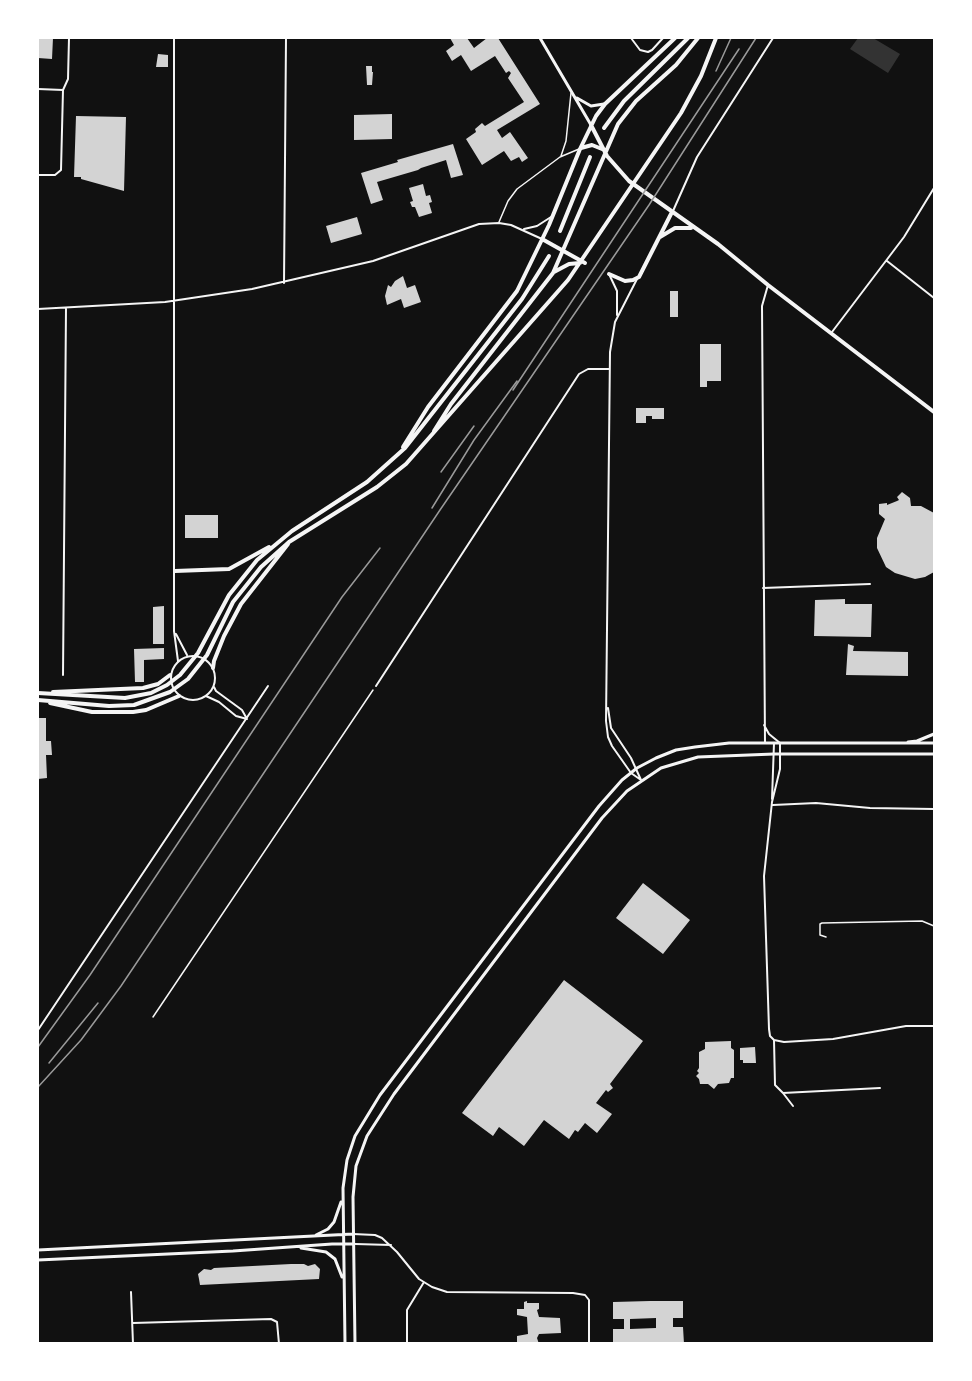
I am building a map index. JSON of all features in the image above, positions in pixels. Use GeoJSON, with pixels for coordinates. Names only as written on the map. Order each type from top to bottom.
{"type":"FeatureCollection","features":[{"type":"Feature","properties":{"kind":"main road"},"geometry":{"type":"LineString","coordinates":[[398,455],[428,407],[512,299],[553,215],[591,125],[605,104],[675,38]]}},
{"type":"Feature","properties":{"kind":"main road"},"geometry":{"type":"LineString","coordinates":[[604,128],[624,101],[688,38]]}},
{"type":"Feature","properties":{"kind":"main road"},"geometry":{"type":"LineString","coordinates":[[431,437],[451,404],[553,273],[604,151],[618,124],[627,112],[676,65],[698,38]]}},
{"type":"Feature","properties":{"kind":"main road"},"geometry":{"type":"LineString","coordinates":[[39,700],[118,706],[144,703],[170,693],[194,673],[208,651],[227,612],[244,586],[261,567],[289,543],[387,480],[406,464],[573,273],[689,99],[716,38]]}},
{"type":"Feature","properties":{"kind":"main road"},"geometry":{"type":"LineString","coordinates":[[591,125],[604,151],[630,181],[718,244],[831,334],[934,411]]}},
{"type":"Feature","properties":{"kind":"main road"},"geometry":{"type":"LineString","coordinates":[[580,148],[592,145],[604,151]]}},
{"type":"Feature","properties":{"kind":"main road"},"geometry":{"type":"LineString","coordinates":[[560,231],[590,157]]}},
{"type":"Feature","properties":{"kind":"main road"},"geometry":{"type":"LineString","coordinates":[[609,274],[626,280],[639,277],[672,212]]}},
{"type":"Feature","properties":{"kind":"main road"},"geometry":{"type":"LineString","coordinates":[[660,238],[675,228],[695,229]]}},
{"type":"Feature","properties":{"kind":"main road"},"geometry":{"type":"LineString","coordinates":[[542,239],[585,263],[569,264],[553,273]]}},
{"type":"Feature","properties":{"kind":"main road"},"geometry":{"type":"LineString","coordinates":[[175,571],[229,569],[272,546],[367,482],[398,455],[522,299],[549,256]]}},
{"type":"Feature","properties":{"kind":"main road"},"geometry":{"type":"LineString","coordinates":[[213,668],[227,629],[241,604],[289,543]]}},
{"type":"Feature","properties":{"kind":"main road"},"geometry":{"type":"LineString","coordinates":[[39,693],[125,698],[142,695],[167,685],[191,664],[220,609],[236,585],[249,568],[272,546]]}},
{"type":"Feature","properties":{"kind":"main road"},"geometry":{"type":"LineString","coordinates":[[39,693],[143,688],[158,684],[170,675]]}},
{"type":"Feature","properties":{"kind":"main road"},"geometry":{"type":"LineString","coordinates":[[39,700],[92,712],[114,713],[146,710],[179,696]]}},
{"type":"Feature","properties":{"kind":"street"},"geometry":{"type":"LineString","coordinates":[[38,176],[55,175],[61,170],[63,90],[68,79],[69,38]]}},
{"type":"Feature","properties":{"kind":"street"},"geometry":{"type":"LineString","coordinates":[[174,38],[174,631],[178,661]]}},
{"type":"Feature","properties":{"kind":"street"},"geometry":{"type":"LineString","coordinates":[[284,283],[286,38]]}},
{"type":"Feature","properties":{"kind":"street"},"geometry":{"type":"LineString","coordinates":[[540,38],[591,125]]}},
{"type":"Feature","properties":{"kind":"street"},"geometry":{"type":"LineString","coordinates":[[631,38],[642,52],[652,51],[663,38]]}},
{"type":"Feature","properties":{"kind":"street"},"geometry":{"type":"LineString","coordinates":[[672,212],[697,157],[773,38]]}},
{"type":"Feature","properties":{"kind":"street"},"geometry":{"type":"LineString","coordinates":[[38,89],[63,90]]}},
{"type":"Feature","properties":{"kind":"street"},"geometry":{"type":"LineString","coordinates":[[574,97],[591,106],[605,104]]}},
{"type":"Feature","properties":{"kind":"street"},"geometry":{"type":"LineString","coordinates":[[831,334],[917,218],[934,188]]}},
{"type":"Feature","properties":{"kind":"street"},"geometry":{"type":"LineString","coordinates":[[521,229],[537,226],[553,215]]}},
{"type":"Feature","properties":{"kind":"street"},"geometry":{"type":"LineString","coordinates":[[38,309],[174,301],[284,283],[400,253],[472,226],[499,223],[521,229],[542,239]]}},
{"type":"Feature","properties":{"kind":"street"},"geometry":{"type":"LineString","coordinates":[[886,261],[934,298]]}},
{"type":"Feature","properties":{"kind":"street"},"geometry":{"type":"LineString","coordinates":[[609,274],[617,291],[617,318]]}},
{"type":"Feature","properties":{"kind":"street"},"geometry":{"type":"LineString","coordinates":[[639,277],[617,318],[611,337],[606,727],[609,741],[631,773],[641,780]]}},
{"type":"Feature","properties":{"kind":"street"},"geometry":{"type":"LineString","coordinates":[[765,743],[762,306],[768,285]]}},
{"type":"Feature","properties":{"kind":"street"},"geometry":{"type":"LineString","coordinates":[[63,675],[66,308]]}},
{"type":"Feature","properties":{"kind":"street"},"geometry":{"type":"LineString","coordinates":[[376,686],[579,374],[588,369],[609,369]]}},
{"type":"Feature","properties":{"kind":"street"},"geometry":{"type":"LineString","coordinates":[[763,588],[870,584]]}},
{"type":"Feature","properties":{"kind":"street"},"geometry":{"type":"LineString","coordinates":[[174,631],[188,656]]}},
{"type":"Feature","properties":{"kind":"street"},"geometry":{"type":"LineString","coordinates":[[188,656],[202,658],[213,668],[214,687],[201,699],[190,700],[179,696],[171,684],[170,675],[178,661],[188,656]]}},
{"type":"Feature","properties":{"kind":"street"},"geometry":{"type":"LineString","coordinates":[[38,1030],[268,686]]}},
{"type":"Feature","properties":{"kind":"street"},"geometry":{"type":"LineString","coordinates":[[214,687],[216,691],[242,710],[247,719]]}},
{"type":"Feature","properties":{"kind":"street"},"geometry":{"type":"LineString","coordinates":[[206,696],[219,702],[236,716],[247,719]]}},
{"type":"Feature","properties":{"kind":"street"},"geometry":{"type":"LineString","coordinates":[[607,702],[611,728],[637,768],[641,780]]}},
{"type":"Feature","properties":{"kind":"street"},"geometry":{"type":"LineString","coordinates":[[764,725],[771,736],[780,743]]}},
{"type":"Feature","properties":{"kind":"street"},"geometry":{"type":"LineString","coordinates":[[899,743],[917,741],[934,734]]}},
{"type":"Feature","properties":{"kind":"street"},"geometry":{"type":"LineString","coordinates":[[313,1236],[334,1222],[339,1210],[352,1143],[380,1095],[599,806],[637,768],[669,752],[729,743],[934,743]]}},
{"type":"Feature","properties":{"kind":"street"},"geometry":{"type":"LineString","coordinates":[[774,743],[772,804],[764,876],[770,1036],[774,1040],[784,1042],[839,1038],[906,1026],[934,1026]]}},
{"type":"Feature","properties":{"kind":"street"},"geometry":{"type":"LineString","coordinates":[[772,804],[780,769],[780,743]]}},
{"type":"Feature","properties":{"kind":"street"},"geometry":{"type":"LineString","coordinates":[[355,1344],[353,1197],[356,1166],[364,1142],[379,1115],[602,818],[627,791],[665,766],[689,759],[722,755],[934,754]]}},
{"type":"Feature","properties":{"kind":"street"},"geometry":{"type":"LineString","coordinates":[[772,804],[816,803],[870,808],[934,809]]}},
{"type":"Feature","properties":{"kind":"street"},"geometry":{"type":"LineString","coordinates":[[38,1026],[44,1021]]}},
{"type":"Feature","properties":{"kind":"street"},"geometry":{"type":"LineString","coordinates":[[774,1040],[777,1089],[793,1106]]}},
{"type":"Feature","properties":{"kind":"street"},"geometry":{"type":"LineString","coordinates":[[783,1093],[880,1088]]}},
{"type":"Feature","properties":{"kind":"street"},"geometry":{"type":"LineString","coordinates":[[343,1188],[345,1344]]}},
{"type":"Feature","properties":{"kind":"street"},"geometry":{"type":"LineString","coordinates":[[38,1250],[353,1234],[380,1237],[391,1245],[424,1282],[451,1293],[582,1293],[589,1300],[589,1344]]}},
{"type":"Feature","properties":{"kind":"street"},"geometry":{"type":"LineString","coordinates":[[38,1260],[343,1244],[391,1245]]}},
{"type":"Feature","properties":{"kind":"street"},"geometry":{"type":"LineString","coordinates":[[293,1247],[319,1250],[331,1256],[340,1269],[344,1293]]}},
{"type":"Feature","properties":{"kind":"street"},"geometry":{"type":"LineString","coordinates":[[407,1344],[407,1310],[424,1282]]}},
{"type":"Feature","properties":{"kind":"street"},"geometry":{"type":"LineString","coordinates":[[131,1292],[133,1344]]}},
{"type":"Feature","properties":{"kind":"street"},"geometry":{"type":"LineString","coordinates":[[133,1323],[271,1319],[278,1322],[279,1344]]}},
{"type":"Feature","properties":{"kind":"lane"},"geometry":{"type":"LineString","coordinates":[[560,157],[566,141],[572,92]]}},
{"type":"Feature","properties":{"kind":"lane"},"geometry":{"type":"LineString","coordinates":[[499,223],[503,209],[517,189],[560,157],[580,148]]}},
{"type":"Feature","properties":{"kind":"lane"},"geometry":{"type":"LineString","coordinates":[[826,937],[820,934],[822,923],[922,921],[934,926]]}},
{"type":"Feature","properties":{"kind":"path"},"geometry":{"type":"LineString","coordinates":[[153,1017],[376,686]]}},
{"type":"Feature","properties":{"kind":"shaded area"},"geometry":{"type":"Polygon","coordinates":[[[858,38],[873,38],[900,54],[888,73],[850,49],[858,38]]]}},
{"type":"Feature","properties":{"kind":"building"},"geometry":{"type":"Polygon","coordinates":[[[38,38],[53,38],[52,59],[38,58],[38,38]]]}},
{"type":"Feature","properties":{"kind":"building"},"geometry":{"type":"Polygon","coordinates":[[[450,38],[467,38],[474,48],[487,38],[498,38],[540,104],[497,130],[502,138],[510,132],[528,158],[522,162],[519,157],[511,161],[504,151],[482,165],[466,139],[476,132],[475,129],[482,123],[485,126],[524,102],[508,78],[511,73],[509,71],[506,73],[495,56],[471,71],[461,55],[452,61],[446,51],[454,45],[450,38]]]}},
{"type":"Feature","properties":{"kind":"building"},"geometry":{"type":"Polygon","coordinates":[[[158,54],[168,55],[168,67],[156,67],[158,54]]]}},
{"type":"Feature","properties":{"kind":"building"},"geometry":{"type":"Polygon","coordinates":[[[366,66],[372,66],[372,85],[367,85],[366,66]]]}},
{"type":"Feature","properties":{"kind":"building"},"geometry":{"type":"Polygon","coordinates":[[[392,114],[392,139],[354,140],[354,115],[392,114]]]}},
{"type":"Feature","properties":{"kind":"building"},"geometry":{"type":"Polygon","coordinates":[[[76,116],[126,117],[124,191],[81,179],[81,177],[74,177],[76,116]]]}},
{"type":"Feature","properties":{"kind":"building"},"geometry":{"type":"Polygon","coordinates":[[[453,144],[463,175],[451,178],[446,160],[377,182],[383,200],[371,204],[361,173],[453,144]]]}},
{"type":"Feature","properties":{"kind":"building"},"geometry":{"type":"Polygon","coordinates":[[[423,184],[426,196],[430,195],[432,202],[429,203],[432,213],[419,217],[410,202],[413,201],[409,188],[423,184]]]}},
{"type":"Feature","properties":{"kind":"building"},"geometry":{"type":"Polygon","coordinates":[[[357,217],[362,234],[331,243],[326,226],[357,217]]]}},
{"type":"Feature","properties":{"kind":"building"},"geometry":{"type":"Polygon","coordinates":[[[403,276],[407,288],[415,285],[421,302],[404,308],[401,299],[387,305],[385,296],[388,285],[391,287],[403,276]]]}},
{"type":"Feature","properties":{"kind":"building"},"geometry":{"type":"Polygon","coordinates":[[[670,291],[678,291],[678,317],[670,317],[670,291]]]}},
{"type":"Feature","properties":{"kind":"building"},"geometry":{"type":"Polygon","coordinates":[[[700,344],[721,344],[721,381],[707,381],[707,387],[700,387],[700,344]]]}},
{"type":"Feature","properties":{"kind":"building"},"geometry":{"type":"Polygon","coordinates":[[[636,408],[664,408],[664,419],[652,419],[652,416],[646,416],[646,423],[636,423],[636,408]]]}},
{"type":"Feature","properties":{"kind":"building"},"geometry":{"type":"Polygon","coordinates":[[[902,492],[910,498],[911,506],[921,506],[934,513],[934,572],[925,577],[915,579],[895,573],[886,567],[877,548],[877,538],[885,519],[879,514],[879,504],[887,503],[887,505],[899,500],[897,497],[902,492]]]}},
{"type":"Feature","properties":{"kind":"building"},"geometry":{"type":"Polygon","coordinates":[[[185,515],[218,515],[218,538],[185,538],[185,515]]]}},
{"type":"Feature","properties":{"kind":"building"},"geometry":{"type":"Polygon","coordinates":[[[845,599],[845,604],[872,604],[871,637],[814,636],[815,600],[845,599]]]}},
{"type":"Feature","properties":{"kind":"building"},"geometry":{"type":"Polygon","coordinates":[[[164,606],[164,644],[153,644],[153,607],[164,606]]]}},
{"type":"Feature","properties":{"kind":"building"},"geometry":{"type":"Polygon","coordinates":[[[848,644],[854,646],[853,651],[908,652],[908,676],[846,675],[848,644]]]}},
{"type":"Feature","properties":{"kind":"building"},"geometry":{"type":"Polygon","coordinates":[[[164,648],[164,659],[144,660],[144,682],[135,682],[134,649],[164,648]]]}},
{"type":"Feature","properties":{"kind":"building"},"geometry":{"type":"Polygon","coordinates":[[[38,718],[46,718],[46,741],[51,741],[52,755],[46,755],[47,778],[38,779],[38,718]]]}},
{"type":"Feature","properties":{"kind":"building"},"geometry":{"type":"Polygon","coordinates":[[[643,883],[690,920],[663,954],[616,918],[643,883]]]}},
{"type":"Feature","properties":{"kind":"building"},"geometry":{"type":"Polygon","coordinates":[[[564,980],[643,1041],[610,1084],[613,1088],[608,1092],[606,1090],[596,1103],[612,1114],[597,1133],[585,1123],[578,1132],[575,1130],[569,1139],[544,1120],[524,1146],[499,1127],[493,1136],[462,1113],[564,980]]]}},
{"type":"Feature","properties":{"kind":"building"},"geometry":{"type":"Polygon","coordinates":[[[731,1041],[731,1048],[734,1050],[734,1078],[731,1078],[729,1083],[718,1084],[714,1089],[708,1084],[700,1084],[696,1076],[699,1073],[697,1071],[699,1052],[705,1049],[705,1042],[731,1041]]]}},
{"type":"Feature","properties":{"kind":"building"},"geometry":{"type":"Polygon","coordinates":[[[755,1047],[756,1063],[743,1063],[743,1060],[740,1060],[740,1048],[755,1047]]]}},
{"type":"Feature","properties":{"kind":"building"},"geometry":{"type":"Polygon","coordinates":[[[291,1264],[308,1266],[315,1264],[320,1269],[319,1279],[200,1285],[198,1274],[204,1269],[291,1264]]]}},
{"type":"Feature","properties":{"kind":"building"},"geometry":{"type":"Polygon","coordinates":[[[527,1301],[527,1303],[539,1303],[537,1310],[539,1317],[560,1318],[561,1333],[539,1334],[537,1338],[539,1344],[517,1342],[517,1336],[528,1334],[527,1317],[517,1315],[517,1309],[524,1309],[524,1302],[527,1301]]]}},
{"type":"Feature","properties":{"kind":"building"},"geometry":{"type":"Polygon","coordinates":[[[683,1301],[683,1318],[673,1318],[673,1327],[683,1327],[684,1344],[613,1344],[613,1329],[624,1329],[624,1319],[613,1319],[613,1302],[683,1301]],[[656,1318],[630,1319],[630,1329],[656,1328],[656,1318]]]}},
{"type":"Feature","properties":{"kind":"railway"},"geometry":{"type":"LineString","coordinates":[[716,71],[731,38]]}},
{"type":"Feature","properties":{"kind":"railway"},"geometry":{"type":"LineString","coordinates":[[38,1087],[81,1040],[121,986],[440,510],[649,205],[756,38]]}},
{"type":"Feature","properties":{"kind":"railway"},"geometry":{"type":"LineString","coordinates":[[513,390],[739,49]]}},
{"type":"Feature","properties":{"kind":"railway"},"geometry":{"type":"LineString","coordinates":[[432,508],[474,440],[517,381]]}},
{"type":"Feature","properties":{"kind":"railway"},"geometry":{"type":"LineString","coordinates":[[441,472],[474,426]]}},
{"type":"Feature","properties":{"kind":"railway"},"geometry":{"type":"LineString","coordinates":[[38,1047],[90,975],[342,597],[380,548]]}},
{"type":"Feature","properties":{"kind":"railway"},"geometry":{"type":"LineString","coordinates":[[49,1063],[98,1003]]}}]}
